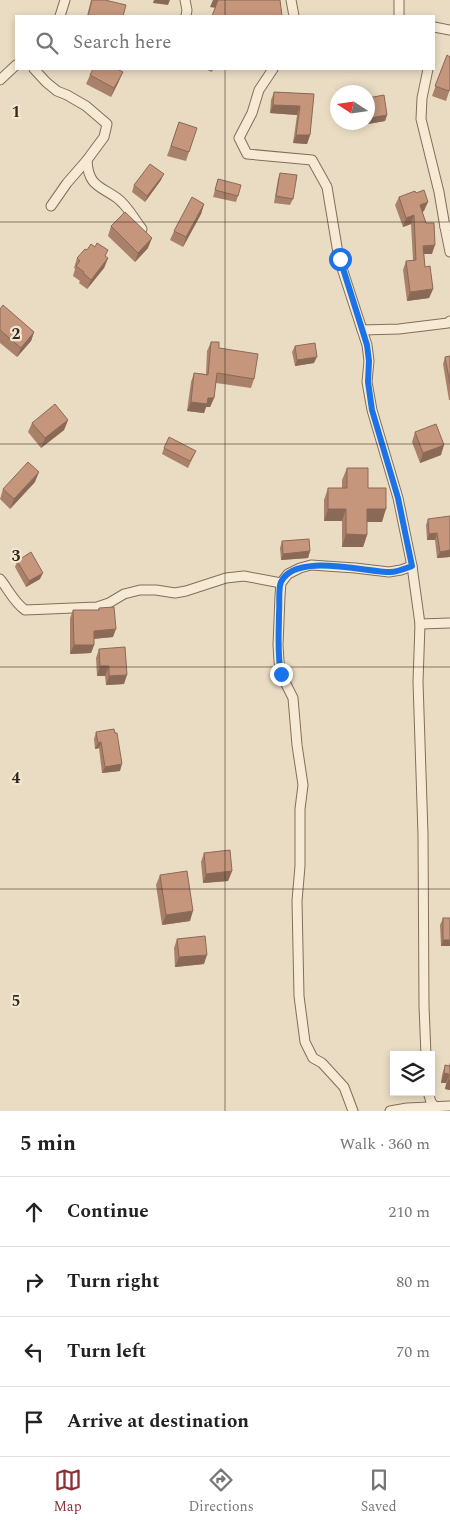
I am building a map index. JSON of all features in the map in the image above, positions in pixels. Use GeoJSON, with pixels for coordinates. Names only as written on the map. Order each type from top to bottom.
{"type":"FeatureCollection","features":[{"type":"Feature","properties":{"kind":"street"},"geometry":{"type":"LineString","coordinates":[[60,15],[65,0]]}},
{"type":"Feature","properties":{"kind":"street"},"geometry":{"type":"LineString","coordinates":[[185,0],[186,15]]}},
{"type":"Feature","properties":{"kind":"street"},"geometry":{"type":"LineString","coordinates":[[291,0],[294,15]]}},
{"type":"Feature","properties":{"kind":"street"},"geometry":{"type":"LineString","coordinates":[[398,0],[400,15]]}},
{"type":"Feature","properties":{"kind":"street"},"geometry":{"type":"LineString","coordinates":[[435,30],[450,30]]}},
{"type":"Feature","properties":{"kind":"street"},"geometry":{"type":"LineString","coordinates":[[0,80],[15,66]]}},
{"type":"Feature","properties":{"kind":"street"},"geometry":{"type":"LineString","coordinates":[[35,70],[57,91],[86,106],[107,124],[104,137],[88,160],[66,183],[51,206]]}},
{"type":"Feature","properties":{"kind":"street"},"geometry":{"type":"LineString","coordinates":[[272,70],[259,90],[252,113],[239,138],[247,154],[312,160],[327,186],[340,259],[367,345],[369,361],[368,382],[372,410],[398,498],[412,566],[420,624],[418,682],[423,834],[426,1051]]}},
{"type":"Feature","properties":{"kind":"street"},"geometry":{"type":"LineString","coordinates":[[428,70],[422,98],[421,119],[448,227],[450,252]]}},
{"type":"Feature","properties":{"kind":"street"},"geometry":{"type":"LineString","coordinates":[[88,160],[91,178],[101,189],[118,198],[142,229]]}},
{"type":"Feature","properties":{"kind":"street"},"geometry":{"type":"LineString","coordinates":[[362,330],[399,329],[448,323],[450,321]]}},
{"type":"Feature","properties":{"kind":"street"},"geometry":{"type":"LineString","coordinates":[[353,1111],[344,1087],[322,1063],[313,1058],[305,1042],[299,996],[297,901],[300,866],[300,809],[303,786],[293,698],[281,674],[279,661],[281,582],[288,574],[312,565],[389,572],[412,566]]}},
{"type":"Feature","properties":{"kind":"street"},"geometry":{"type":"LineString","coordinates":[[0,579],[8,588],[13,600],[25,610],[97,607],[109,603],[124,594],[140,590],[176,593],[226,578],[244,576],[281,582]]}},
{"type":"Feature","properties":{"kind":"street"},"geometry":{"type":"LineString","coordinates":[[0,595],[8,588]]}},
{"type":"Feature","properties":{"kind":"street"},"geometry":{"type":"LineString","coordinates":[[420,624],[450,623]]}},
{"type":"Feature","properties":{"kind":"street"},"geometry":{"type":"LineString","coordinates":[[429,1096],[430,1102],[434,1106]]}},
{"type":"Feature","properties":{"kind":"street"},"geometry":{"type":"LineString","coordinates":[[390,1111],[407,1108],[450,1106]]}},
{"type":"Feature","properties":{"kind":"building"},"geometry":{"type":"Polygon","coordinates":[[[92,0],[105,0],[126,5],[123,15],[88,15],[92,0]]]}},
{"type":"Feature","properties":{"kind":"building"},"geometry":{"type":"Polygon","coordinates":[[[218,0],[280,0],[282,15],[212,15],[218,0]]]}},
{"type":"Feature","properties":{"kind":"building"},"geometry":{"type":"Polygon","coordinates":[[[447,55],[450,57],[449,91],[435,86],[447,55]]]}},
{"type":"Feature","properties":{"kind":"building"},"geometry":{"type":"Polygon","coordinates":[[[92,70],[119,70],[123,72],[114,88],[90,75],[92,70]]]}},
{"type":"Feature","properties":{"kind":"building"},"geometry":{"type":"Polygon","coordinates":[[[274,92],[314,94],[310,135],[296,135],[300,106],[273,105],[274,92]]]}},
{"type":"Feature","properties":{"kind":"building"},"geometry":{"type":"Polygon","coordinates":[[[384,95],[387,115],[375,117],[375,97],[384,95]]]}},
{"type":"Feature","properties":{"kind":"building"},"geometry":{"type":"Polygon","coordinates":[[[179,122],[197,128],[189,152],[171,146],[179,122]]]}},
{"type":"Feature","properties":{"kind":"building"},"geometry":{"type":"Polygon","coordinates":[[[150,164],[164,174],[147,196],[134,185],[150,164]]]}},
{"type":"Feature","properties":{"kind":"building"},"geometry":{"type":"Polygon","coordinates":[[[280,173],[297,175],[293,199],[276,196],[280,173]]]}},
{"type":"Feature","properties":{"kind":"building"},"geometry":{"type":"Polygon","coordinates":[[[218,179],[241,185],[238,196],[215,190],[218,179]]]}},
{"type":"Feature","properties":{"kind":"building"},"geometry":{"type":"Polygon","coordinates":[[[424,190],[428,202],[420,205],[426,223],[434,223],[435,245],[423,246],[425,267],[430,266],[433,289],[410,292],[406,261],[416,260],[414,215],[406,218],[399,197],[424,190]]]}},
{"type":"Feature","properties":{"kind":"building"},"geometry":{"type":"Polygon","coordinates":[[[192,197],[204,204],[186,237],[174,231],[192,197]]]}},
{"type":"Feature","properties":{"kind":"building"},"geometry":{"type":"Polygon","coordinates":[[[125,212],[152,238],[138,253],[111,226],[125,212]]]}},
{"type":"Feature","properties":{"kind":"building"},"geometry":{"type":"Polygon","coordinates":[[[97,243],[108,250],[105,256],[108,258],[91,280],[76,266],[80,261],[77,258],[91,244],[95,247],[97,243]]]}},
{"type":"Feature","properties":{"kind":"building"},"geometry":{"type":"Polygon","coordinates":[[[3,305],[34,332],[21,348],[0,330],[0,309],[3,305]]]}},
{"type":"Feature","properties":{"kind":"building"},"geometry":{"type":"Polygon","coordinates":[[[211,342],[219,342],[219,348],[258,354],[254,379],[217,373],[214,398],[208,398],[207,404],[191,402],[194,373],[208,375],[211,342]]]}},
{"type":"Feature","properties":{"kind":"building"},"geometry":{"type":"Polygon","coordinates":[[[315,343],[317,357],[297,360],[295,346],[315,343]]]}},
{"type":"Feature","properties":{"kind":"building"},"geometry":{"type":"Polygon","coordinates":[[[450,356],[450,384],[445,357],[450,356]]]}},
{"type":"Feature","properties":{"kind":"building"},"geometry":{"type":"Polygon","coordinates":[[[55,404],[68,420],[45,438],[32,423],[55,404]]]}},
{"type":"Feature","properties":{"kind":"building"},"geometry":{"type":"Polygon","coordinates":[[[436,424],[444,445],[423,453],[415,432],[436,424]]]}},
{"type":"Feature","properties":{"kind":"building"},"geometry":{"type":"Polygon","coordinates":[[[169,437],[196,451],[190,461],[164,448],[169,437]]]}},
{"type":"Feature","properties":{"kind":"building"},"geometry":{"type":"Polygon","coordinates":[[[28,462],[39,472],[14,499],[3,489],[28,462]]]}},
{"type":"Feature","properties":{"kind":"building"},"geometry":{"type":"Polygon","coordinates":[[[347,468],[368,468],[368,488],[386,488],[386,509],[367,509],[367,535],[346,534],[346,509],[328,509],[328,488],[347,488],[347,468]]]}},
{"type":"Feature","properties":{"kind":"building"},"geometry":{"type":"Polygon","coordinates":[[[450,516],[450,550],[440,552],[437,533],[429,534],[428,519],[450,516]]]}},
{"type":"Feature","properties":{"kind":"building"},"geometry":{"type":"Polygon","coordinates":[[[309,539],[310,551],[283,554],[282,541],[309,539]]]}},
{"type":"Feature","properties":{"kind":"building"},"geometry":{"type":"Polygon","coordinates":[[[31,552],[43,573],[29,581],[17,561],[31,552]]]}},
{"type":"Feature","properties":{"kind":"building"},"geometry":{"type":"Polygon","coordinates":[[[114,607],[116,629],[94,631],[94,645],[74,645],[73,610],[99,610],[99,608],[114,607]]]}},
{"type":"Feature","properties":{"kind":"building"},"geometry":{"type":"Polygon","coordinates":[[[125,647],[127,675],[109,676],[109,666],[100,666],[99,649],[125,647]]]}},
{"type":"Feature","properties":{"kind":"building"},"geometry":{"type":"Polygon","coordinates":[[[114,729],[115,733],[117,733],[122,764],[105,767],[101,742],[98,743],[96,732],[114,729]]]}},
{"type":"Feature","properties":{"kind":"building"},"geometry":{"type":"Polygon","coordinates":[[[230,850],[232,871],[206,874],[204,853],[230,850]]]}},
{"type":"Feature","properties":{"kind":"building"},"geometry":{"type":"Polygon","coordinates":[[[187,871],[193,911],[166,915],[160,875],[187,871]]]}},
{"type":"Feature","properties":{"kind":"building"},"geometry":{"type":"Polygon","coordinates":[[[443,918],[450,918],[450,940],[443,940],[443,918]]]}},
{"type":"Feature","properties":{"kind":"building"},"geometry":{"type":"Polygon","coordinates":[[[205,936],[207,955],[179,957],[177,939],[205,936]]]}},
{"type":"Feature","properties":{"kind":"building"},"geometry":{"type":"Polygon","coordinates":[[[445,1065],[450,1066],[450,1080],[448,1080],[449,1074],[444,1073],[445,1065]]]}},
{"type":"Feature","properties":{"kind":"route"},"geometry":{"type":"LineString","coordinates":[[281,674],[278,645],[280,596],[281,582],[288,574],[312,565],[389,572],[412,566],[398,498],[372,410],[368,382],[369,361],[367,345],[340,259]]}}]}
